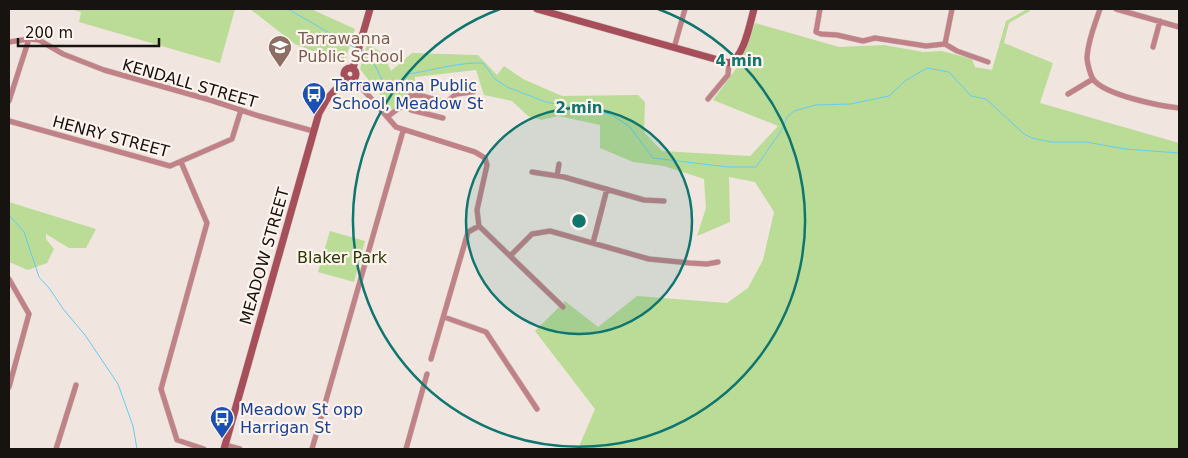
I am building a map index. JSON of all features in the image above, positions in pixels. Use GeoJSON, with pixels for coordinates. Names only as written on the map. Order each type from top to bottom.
{"type":"FeatureCollection","features":[{"type":"Feature","properties":{"kind":"main road"},"geometry":{"type":"LineString","coordinates":[[353,68],[345,70],[344,74],[349,80],[354,79],[356,73],[353,68],[370,9]]}},
{"type":"Feature","properties":{"kind":"main road"},"geometry":{"type":"LineString","coordinates":[[537,9],[729,63],[738,55],[754,9]]}},
{"type":"Feature","properties":{"kind":"main road","name":"MEADOW STREET"},"geometry":{"type":"LineString","coordinates":[[224,447],[323,104],[346,78]]}},
{"type":"Feature","properties":{"kind":"street"},"geometry":{"type":"LineString","coordinates":[[674,48],[685,9]]}},
{"type":"Feature","properties":{"kind":"street"},"geometry":{"type":"LineString","coordinates":[[820,9],[816,32],[822,34],[837,35],[863,41],[876,38],[926,46],[945,44],[957,51],[988,62]]}},
{"type":"Feature","properties":{"kind":"street"},"geometry":{"type":"LineString","coordinates":[[945,44],[952,9]]}},
{"type":"Feature","properties":{"kind":"street"},"geometry":{"type":"LineString","coordinates":[[1100,9],[1089,41],[1087,58],[1093,79],[1104,87],[1122,95],[1164,107],[1179,108]]}},
{"type":"Feature","properties":{"kind":"street"},"geometry":{"type":"LineString","coordinates":[[1116,9],[1179,27]]}},
{"type":"Feature","properties":{"kind":"street"},"geometry":{"type":"LineString","coordinates":[[1153,47],[1160,21]]}},
{"type":"Feature","properties":{"kind":"street"},"geometry":{"type":"LineString","coordinates":[[9,42],[32,39],[9,101]]}},
{"type":"Feature","properties":{"kind":"street","name":"KENDALL STREET"},"geometry":{"type":"LineString","coordinates":[[32,39],[63,54],[104,70],[314,132]]}},
{"type":"Feature","properties":{"kind":"street"},"geometry":{"type":"LineString","coordinates":[[708,99],[728,76],[729,63]]}},
{"type":"Feature","properties":{"kind":"street"},"geometry":{"type":"LineString","coordinates":[[354,79],[396,127],[403,131],[475,152],[485,158],[487,169],[477,210],[479,226],[563,306]]}},
{"type":"Feature","properties":{"kind":"street"},"geometry":{"type":"LineString","coordinates":[[1068,94],[1093,79]]}},
{"type":"Feature","properties":{"kind":"street"},"geometry":{"type":"LineString","coordinates":[[387,117],[403,105],[410,96],[419,94],[446,103],[456,94],[473,92]]}},
{"type":"Feature","properties":{"kind":"street"},"geometry":{"type":"LineString","coordinates":[[403,105],[411,110],[443,118]]}},
{"type":"Feature","properties":{"kind":"street","name":"HENRY STREET"},"geometry":{"type":"LineString","coordinates":[[9,121],[170,166],[232,140],[241,110]]}},
{"type":"Feature","properties":{"kind":"street"},"geometry":{"type":"LineString","coordinates":[[312,449],[403,131]]}},
{"type":"Feature","properties":{"kind":"street"},"geometry":{"type":"LineString","coordinates":[[181,162],[207,224],[161,389],[177,440],[204,449]]}},
{"type":"Feature","properties":{"kind":"street"},"geometry":{"type":"LineString","coordinates":[[557,176],[559,164]]}},
{"type":"Feature","properties":{"kind":"street"},"geometry":{"type":"LineString","coordinates":[[532,172],[557,176],[644,200],[664,201]]}},
{"type":"Feature","properties":{"kind":"street"},"geometry":{"type":"LineString","coordinates":[[593,243],[607,190]]}},
{"type":"Feature","properties":{"kind":"street"},"geometry":{"type":"LineString","coordinates":[[431,359],[468,232],[479,226]]}},
{"type":"Feature","properties":{"kind":"street"},"geometry":{"type":"LineString","coordinates":[[510,256],[532,234],[550,231],[649,259],[707,264],[718,262]]}},
{"type":"Feature","properties":{"kind":"street"},"geometry":{"type":"LineString","coordinates":[[9,279],[29,314],[9,387]]}},
{"type":"Feature","properties":{"kind":"street"},"geometry":{"type":"LineString","coordinates":[[444,317],[486,332],[538,409]]}},
{"type":"Feature","properties":{"kind":"street"},"geometry":{"type":"LineString","coordinates":[[406,449],[427,374]]}},
{"type":"Feature","properties":{"kind":"street"},"geometry":{"type":"LineString","coordinates":[[56,449],[76,385]]}},
{"type":"Feature","properties":{"kind":"street"},"geometry":{"type":"LineString","coordinates":[[224,447],[240,449]]}},
{"type":"Feature","properties":{"kind":"green space"},"geometry":{"type":"Polygon","coordinates":[[[70,9],[235,9],[220,63],[79,22],[81,12],[70,9]]]}},
{"type":"Feature","properties":{"kind":"green space"},"geometry":{"type":"Polygon","coordinates":[[[250,9],[311,9],[355,29],[344,64],[295,44],[250,9]]]}},
{"type":"Feature","properties":{"kind":"green space"},"geometry":{"type":"Polygon","coordinates":[[[1027,9],[1030,11],[1009,23],[1004,43],[1053,63],[1040,103],[1179,143],[1179,449],[578,449],[595,409],[535,331],[565,301],[598,327],[637,296],[727,303],[748,288],[763,260],[774,212],[755,182],[729,177],[730,222],[697,236],[706,208],[704,179],[664,166],[633,162],[600,148],[600,125],[558,116],[541,120],[528,116],[512,101],[484,95],[476,70],[415,77],[414,94],[393,111],[360,69],[367,44],[383,53],[391,71],[412,53],[478,55],[497,75],[504,66],[523,79],[562,96],[638,95],[645,102],[644,132],[662,151],[750,156],[778,126],[713,100],[738,66],[755,23],[839,47],[884,45],[923,52],[942,51],[972,59],[975,67],[992,70],[1006,21],[1027,9]]]}},
{"type":"Feature","properties":{"kind":"green space"},"geometry":{"type":"Polygon","coordinates":[[[9,202],[96,229],[86,248],[69,248],[46,234],[46,239],[54,249],[47,263],[28,270],[9,262],[9,202]]]}},
{"type":"Feature","properties":{"kind":"green space","name":"Blaker Park"},"geometry":{"type":"Polygon","coordinates":[[[330,231],[365,241],[354,282],[318,272],[330,231]]]}},
{"type":"Feature","properties":{"kind":"waterway"},"geometry":{"type":"LineString","coordinates":[[288,9],[357,49]]}},
{"type":"Feature","properties":{"kind":"waterway"},"geometry":{"type":"LineString","coordinates":[[361,50],[369,54],[387,89],[401,85],[409,74],[456,65],[483,63],[495,79],[507,87],[546,102],[610,114],[629,126],[653,158],[728,167],[756,167],[783,128],[787,117],[794,111],[816,105],[850,104],[889,96],[905,81],[927,68],[949,72],[971,96],[986,99],[1024,134],[1032,138],[1051,142],[1086,142],[1125,149],[1179,153]]}},
{"type":"Feature","properties":{"kind":"waterway"},"geometry":{"type":"LineString","coordinates":[[9,215],[24,232],[39,277],[85,335],[118,384],[133,426],[137,449]]}},
{"type":"Feature","properties":{"kind":"place","name":"Tarrawanna Public School"},"geometry":{"type":"Point","coordinates":[280,68]}},
{"type":"Feature","properties":{"kind":"place","name":"Tarrawanna Public School, Meadow St"},"geometry":{"type":"Point","coordinates":[314,115]}},
{"type":"Feature","properties":{"kind":"place","name":"Meadow St opp Harrigan St"},"geometry":{"type":"Point","coordinates":[222,439]}}]}
